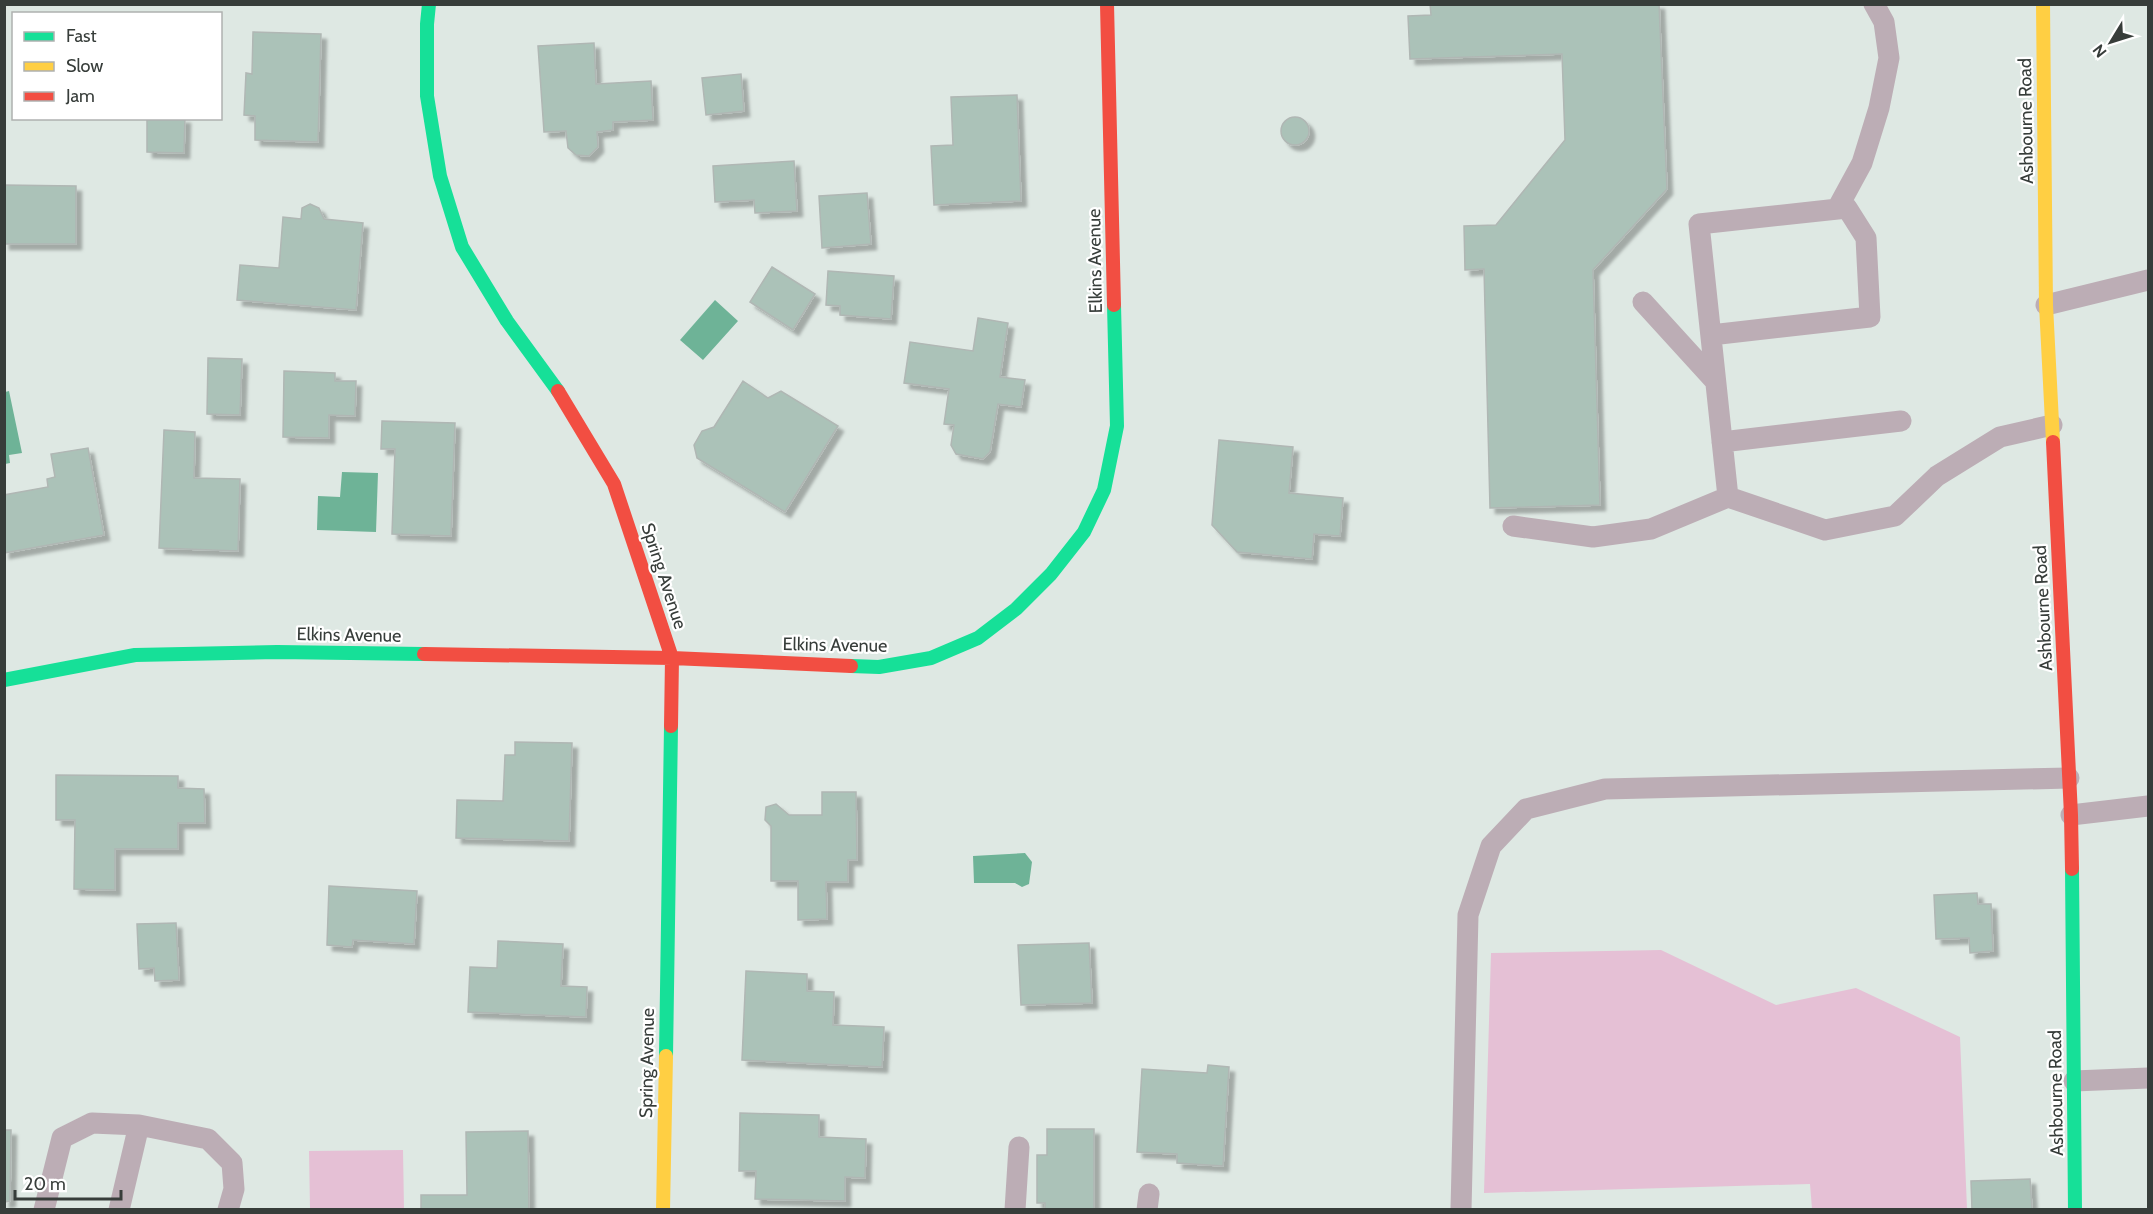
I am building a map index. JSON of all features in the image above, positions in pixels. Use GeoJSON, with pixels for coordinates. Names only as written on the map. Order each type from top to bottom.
{"type":"FeatureCollection","features":[{"type":"Feature","properties":{"kind":"street","name":"Spring Avenue"},"geometry":{"type":"LineString","coordinates":[[429,4],[427,96],[440,176],[462,247],[507,321],[566,402],[614,484],[672,658],[663,1209]]}},
{"type":"Feature","properties":{"kind":"street","name":"Elkins Avenue"},"geometry":{"type":"LineString","coordinates":[[4,680],[135,655],[277,652],[672,658],[879,667],[931,658],[978,638],[1016,609],[1051,574],[1084,532],[1104,490],[1117,426],[1107,4]]}},
{"type":"Feature","properties":{"kind":"street","name":"Ashbourne Road"},"geometry":{"type":"LineString","coordinates":[[2043,4],[2046,305],[2071,815],[2075,1209]]}},
{"type":"Feature","properties":{"kind":"lane"},"geometry":{"type":"LineString","coordinates":[[1837,209],[1862,164],[1879,108],[1889,58],[1884,21],[1874,4]]}},
{"type":"Feature","properties":{"kind":"lane"},"geometry":{"type":"LineString","coordinates":[[1711,335],[1870,317],[1866,238],[1848,208],[1699,224],[1728,497]]}},
{"type":"Feature","properties":{"kind":"lane"},"geometry":{"type":"LineString","coordinates":[[2046,305],[2148,280]]}},
{"type":"Feature","properties":{"kind":"lane"},"geometry":{"type":"LineString","coordinates":[[1643,302],[1715,381]]}},
{"type":"Feature","properties":{"kind":"lane"},"geometry":{"type":"LineString","coordinates":[[1722,442],[1901,421]]}},
{"type":"Feature","properties":{"kind":"lane"},"geometry":{"type":"LineString","coordinates":[[1513,526],[1593,537],[1651,529],[1728,497],[1825,530],[1895,516],[1937,476],[2000,437],[2052,426]]}},
{"type":"Feature","properties":{"kind":"lane"},"geometry":{"type":"LineString","coordinates":[[1461,1209],[1468,915],[1491,846],[1526,809],[1605,789],[2069,778]]}},
{"type":"Feature","properties":{"kind":"lane"},"geometry":{"type":"LineString","coordinates":[[2071,815],[2148,806]]}},
{"type":"Feature","properties":{"kind":"lane"},"geometry":{"type":"LineString","coordinates":[[2074,1081],[2148,1078]]}},
{"type":"Feature","properties":{"kind":"lane"},"geometry":{"type":"LineString","coordinates":[[44,1209],[62,1138],[92,1124],[139,1125],[208,1139],[232,1163],[234,1189],[228,1209]]}},
{"type":"Feature","properties":{"kind":"lane"},"geometry":{"type":"LineString","coordinates":[[119,1209],[139,1125]]}},
{"type":"Feature","properties":{"kind":"lane"},"geometry":{"type":"LineString","coordinates":[[1015,1209],[1019,1147]]}},
{"type":"Feature","properties":{"kind":"shaded area"},"geometry":{"type":"Polygon","coordinates":[[[715,300],[738,321],[703,360],[680,340],[715,300]]]}},
{"type":"Feature","properties":{"kind":"shaded area"},"geometry":{"type":"Polygon","coordinates":[[[9,391],[22,453],[9,455],[10,463],[5,464],[5,392],[9,391]]]}},
{"type":"Feature","properties":{"kind":"shaded area"},"geometry":{"type":"Polygon","coordinates":[[[342,472],[378,473],[376,532],[317,530],[318,496],[340,497],[342,472]]]}},
{"type":"Feature","properties":{"kind":"shaded area"},"geometry":{"type":"Polygon","coordinates":[[[1025,853],[1032,862],[1029,884],[1022,887],[1015,883],[974,883],[973,856],[1025,853]]]}},
{"type":"Feature","properties":{"kind":"shaded area"},"geometry":{"type":"Polygon","coordinates":[[[1661,950],[1776,1005],[1856,988],[1960,1037],[1967,1209],[1812,1209],[1810,1184],[1484,1193],[1491,953],[1661,950]]]}},
{"type":"Feature","properties":{"kind":"shaded area"},"geometry":{"type":"Polygon","coordinates":[[[403,1150],[404,1209],[310,1209],[309,1151],[403,1150]]]}},
{"type":"Feature","properties":{"kind":"building"},"geometry":{"type":"Polygon","coordinates":[[[1430,4],[1659,4],[1667,189],[1593,270],[1600,505],[1490,508],[1484,269],[1465,270],[1464,226],[1496,225],[1565,140],[1562,54],[1410,59],[1408,16],[1431,15],[1430,4]]]}},
{"type":"Feature","properties":{"kind":"building"},"geometry":{"type":"Polygon","coordinates":[[[253,32],[321,34],[318,142],[255,140],[255,116],[244,115],[246,73],[252,74],[253,32]]]}},
{"type":"Feature","properties":{"kind":"building"},"geometry":{"type":"Polygon","coordinates":[[[594,43],[596,84],[651,81],[653,120],[613,122],[613,130],[597,132],[598,147],[589,156],[576,155],[568,148],[566,131],[544,132],[538,46],[594,43]]]}},
{"type":"Feature","properties":{"kind":"building"},"geometry":{"type":"Polygon","coordinates":[[[741,74],[744,111],[706,115],[702,78],[741,74]]]}},
{"type":"Feature","properties":{"kind":"building"},"geometry":{"type":"Polygon","coordinates":[[[1017,95],[1021,201],[934,205],[931,146],[953,145],[951,97],[1017,95]]]}},
{"type":"Feature","properties":{"kind":"building"},"geometry":{"type":"Polygon","coordinates":[[[1295,117],[1305,121],[1309,131],[1305,141],[1295,145],[1285,141],[1281,131],[1285,121],[1295,117]]]}},
{"type":"Feature","properties":{"kind":"building"},"geometry":{"type":"Polygon","coordinates":[[[147,120],[185,120],[184,153],[147,152],[147,120]]]}},
{"type":"Feature","properties":{"kind":"building"},"geometry":{"type":"Polygon","coordinates":[[[794,161],[797,211],[755,213],[754,200],[715,202],[713,166],[794,161]]]}},
{"type":"Feature","properties":{"kind":"building"},"geometry":{"type":"Polygon","coordinates":[[[4,185],[76,186],[76,244],[4,244],[4,185]]]}},
{"type":"Feature","properties":{"kind":"building"},"geometry":{"type":"Polygon","coordinates":[[[867,193],[871,244],[822,248],[819,196],[867,193]]]}},
{"type":"Feature","properties":{"kind":"building"},"geometry":{"type":"Polygon","coordinates":[[[310,204],[319,208],[324,219],[363,223],[356,310],[237,300],[240,265],[279,268],[283,217],[301,219],[302,208],[310,204]]]}},
{"type":"Feature","properties":{"kind":"building"},"geometry":{"type":"Polygon","coordinates":[[[772,267],[815,294],[793,330],[750,302],[772,267]]]}},
{"type":"Feature","properties":{"kind":"building"},"geometry":{"type":"Polygon","coordinates":[[[828,271],[894,276],[891,319],[840,315],[840,306],[826,305],[828,271]]]}},
{"type":"Feature","properties":{"kind":"building"},"geometry":{"type":"Polygon","coordinates":[[[978,318],[1008,323],[1000,377],[1025,380],[1021,407],[998,404],[990,452],[983,459],[956,454],[951,445],[954,425],[944,424],[949,389],[904,383],[910,342],[973,351],[978,318]]]}},
{"type":"Feature","properties":{"kind":"building"},"geometry":{"type":"Polygon","coordinates":[[[208,358],[242,359],[240,415],[207,414],[208,358]]]}},
{"type":"Feature","properties":{"kind":"building"},"geometry":{"type":"Polygon","coordinates":[[[284,371],[335,373],[335,381],[356,381],[355,416],[329,415],[329,438],[283,437],[284,371]]]}},
{"type":"Feature","properties":{"kind":"building"},"geometry":{"type":"Polygon","coordinates":[[[743,381],[768,398],[781,391],[838,426],[785,512],[697,458],[694,445],[702,431],[714,427],[743,381]]]}},
{"type":"Feature","properties":{"kind":"building"},"geometry":{"type":"Polygon","coordinates":[[[382,421],[455,423],[451,536],[392,534],[395,449],[381,449],[382,421]]]}},
{"type":"Feature","properties":{"kind":"building"},"geometry":{"type":"Polygon","coordinates":[[[164,430],[195,432],[194,478],[240,479],[238,551],[159,548],[164,430]]]}},
{"type":"Feature","properties":{"kind":"building"},"geometry":{"type":"Polygon","coordinates":[[[1219,440],[1293,447],[1289,493],[1343,498],[1340,536],[1314,534],[1312,559],[1237,552],[1212,525],[1219,440]]]}},
{"type":"Feature","properties":{"kind":"building"},"geometry":{"type":"Polygon","coordinates":[[[88,448],[104,535],[4,553],[4,495],[48,487],[47,479],[55,477],[51,454],[88,448]]]}},
{"type":"Feature","properties":{"kind":"building"},"geometry":{"type":"Polygon","coordinates":[[[515,742],[572,743],[569,841],[456,838],[457,800],[503,801],[505,755],[515,755],[515,742]]]}},
{"type":"Feature","properties":{"kind":"building"},"geometry":{"type":"Polygon","coordinates":[[[56,775],[178,776],[178,788],[204,789],[205,823],[178,823],[178,849],[115,849],[115,890],[74,889],[75,820],[56,820],[56,775]]]}},
{"type":"Feature","properties":{"kind":"building"},"geometry":{"type":"Polygon","coordinates":[[[822,792],[856,792],[857,860],[848,860],[848,882],[826,882],[827,919],[798,920],[798,881],[771,881],[771,826],[765,820],[766,807],[776,804],[789,815],[822,815],[822,792]]]}},
{"type":"Feature","properties":{"kind":"building"},"geometry":{"type":"Polygon","coordinates":[[[329,886],[417,891],[414,944],[353,940],[352,947],[327,945],[329,886]]]}},
{"type":"Feature","properties":{"kind":"building"},"geometry":{"type":"Polygon","coordinates":[[[1977,893],[1978,904],[1991,904],[1993,951],[1970,953],[1969,938],[1936,939],[1934,895],[1977,893]]]}},
{"type":"Feature","properties":{"kind":"building"},"geometry":{"type":"Polygon","coordinates":[[[176,923],[179,980],[155,981],[154,968],[139,969],[137,924],[176,923]]]}},
{"type":"Feature","properties":{"kind":"building"},"geometry":{"type":"Polygon","coordinates":[[[498,941],[563,944],[561,986],[587,987],[586,1017],[468,1012],[470,967],[497,968],[498,941]]]}},
{"type":"Feature","properties":{"kind":"building"},"geometry":{"type":"Polygon","coordinates":[[[1089,943],[1092,1003],[1021,1005],[1018,945],[1089,943]]]}},
{"type":"Feature","properties":{"kind":"building"},"geometry":{"type":"Polygon","coordinates":[[[746,971],[807,974],[807,991],[834,992],[833,1025],[884,1027],[882,1067],[742,1060],[746,971]]]}},
{"type":"Feature","properties":{"kind":"building"},"geometry":{"type":"Polygon","coordinates":[[[1208,1065],[1229,1067],[1223,1166],[1177,1163],[1177,1154],[1137,1152],[1142,1069],[1207,1073],[1208,1065]]]}},
{"type":"Feature","properties":{"kind":"building"},"geometry":{"type":"Polygon","coordinates":[[[740,1113],[819,1115],[819,1137],[866,1139],[865,1178],[845,1177],[845,1201],[755,1199],[756,1171],[739,1171],[740,1113]]]}},
{"type":"Feature","properties":{"kind":"building"},"geometry":{"type":"Polygon","coordinates":[[[1047,1129],[1094,1129],[1094,1210],[1045,1210],[1045,1203],[1037,1203],[1037,1155],[1047,1155],[1047,1129]]]}},
{"type":"Feature","properties":{"kind":"building"},"geometry":{"type":"Polygon","coordinates":[[[4,1130],[11,1130],[10,1201],[4,1202],[4,1130]]]}},
{"type":"Feature","properties":{"kind":"building"},"geometry":{"type":"Polygon","coordinates":[[[528,1131],[529,1210],[421,1210],[421,1195],[467,1195],[466,1132],[528,1131]]]}},
{"type":"Feature","properties":{"kind":"building"},"geometry":{"type":"Polygon","coordinates":[[[2030,1179],[2032,1210],[1972,1210],[1971,1181],[2030,1179]]]}},
{"type":"Feature","properties":{"kind":"traffic: fast"},"geometry":{"type":"LineString","coordinates":[[429,4],[427,96],[440,176],[462,247],[507,321],[558,391]]}},
{"type":"Feature","properties":{"kind":"traffic: fast"},"geometry":{"type":"LineString","coordinates":[[851,666],[879,667],[931,658],[978,638],[1016,609],[1051,574],[1084,532],[1104,490],[1117,426],[1114,305]]}},
{"type":"Feature","properties":{"kind":"traffic: fast"},"geometry":{"type":"LineString","coordinates":[[4,680],[135,655],[277,652],[424,654]]}},
{"type":"Feature","properties":{"kind":"traffic: fast"},"geometry":{"type":"LineString","coordinates":[[666,1056],[671,726]]}},
{"type":"Feature","properties":{"kind":"traffic: fast"},"geometry":{"type":"LineString","coordinates":[[2072,869],[2075,1210]]}},
{"type":"Feature","properties":{"kind":"traffic: slow"},"geometry":{"type":"LineString","coordinates":[[2043,4],[2046,305],[2053,442]]}},
{"type":"Feature","properties":{"kind":"traffic: slow"},"geometry":{"type":"LineString","coordinates":[[663,1210],[666,1056]]}},
{"type":"Feature","properties":{"kind":"traffic: jam"},"geometry":{"type":"LineString","coordinates":[[1107,4],[1114,305]]}},
{"type":"Feature","properties":{"kind":"traffic: jam"},"geometry":{"type":"LineString","coordinates":[[558,391],[614,484],[672,658],[671,726]]}},
{"type":"Feature","properties":{"kind":"traffic: jam"},"geometry":{"type":"LineString","coordinates":[[2053,442],[2072,869]]}},
{"type":"Feature","properties":{"kind":"traffic: jam"},"geometry":{"type":"LineString","coordinates":[[424,654],[672,658],[851,666]]}}]}
